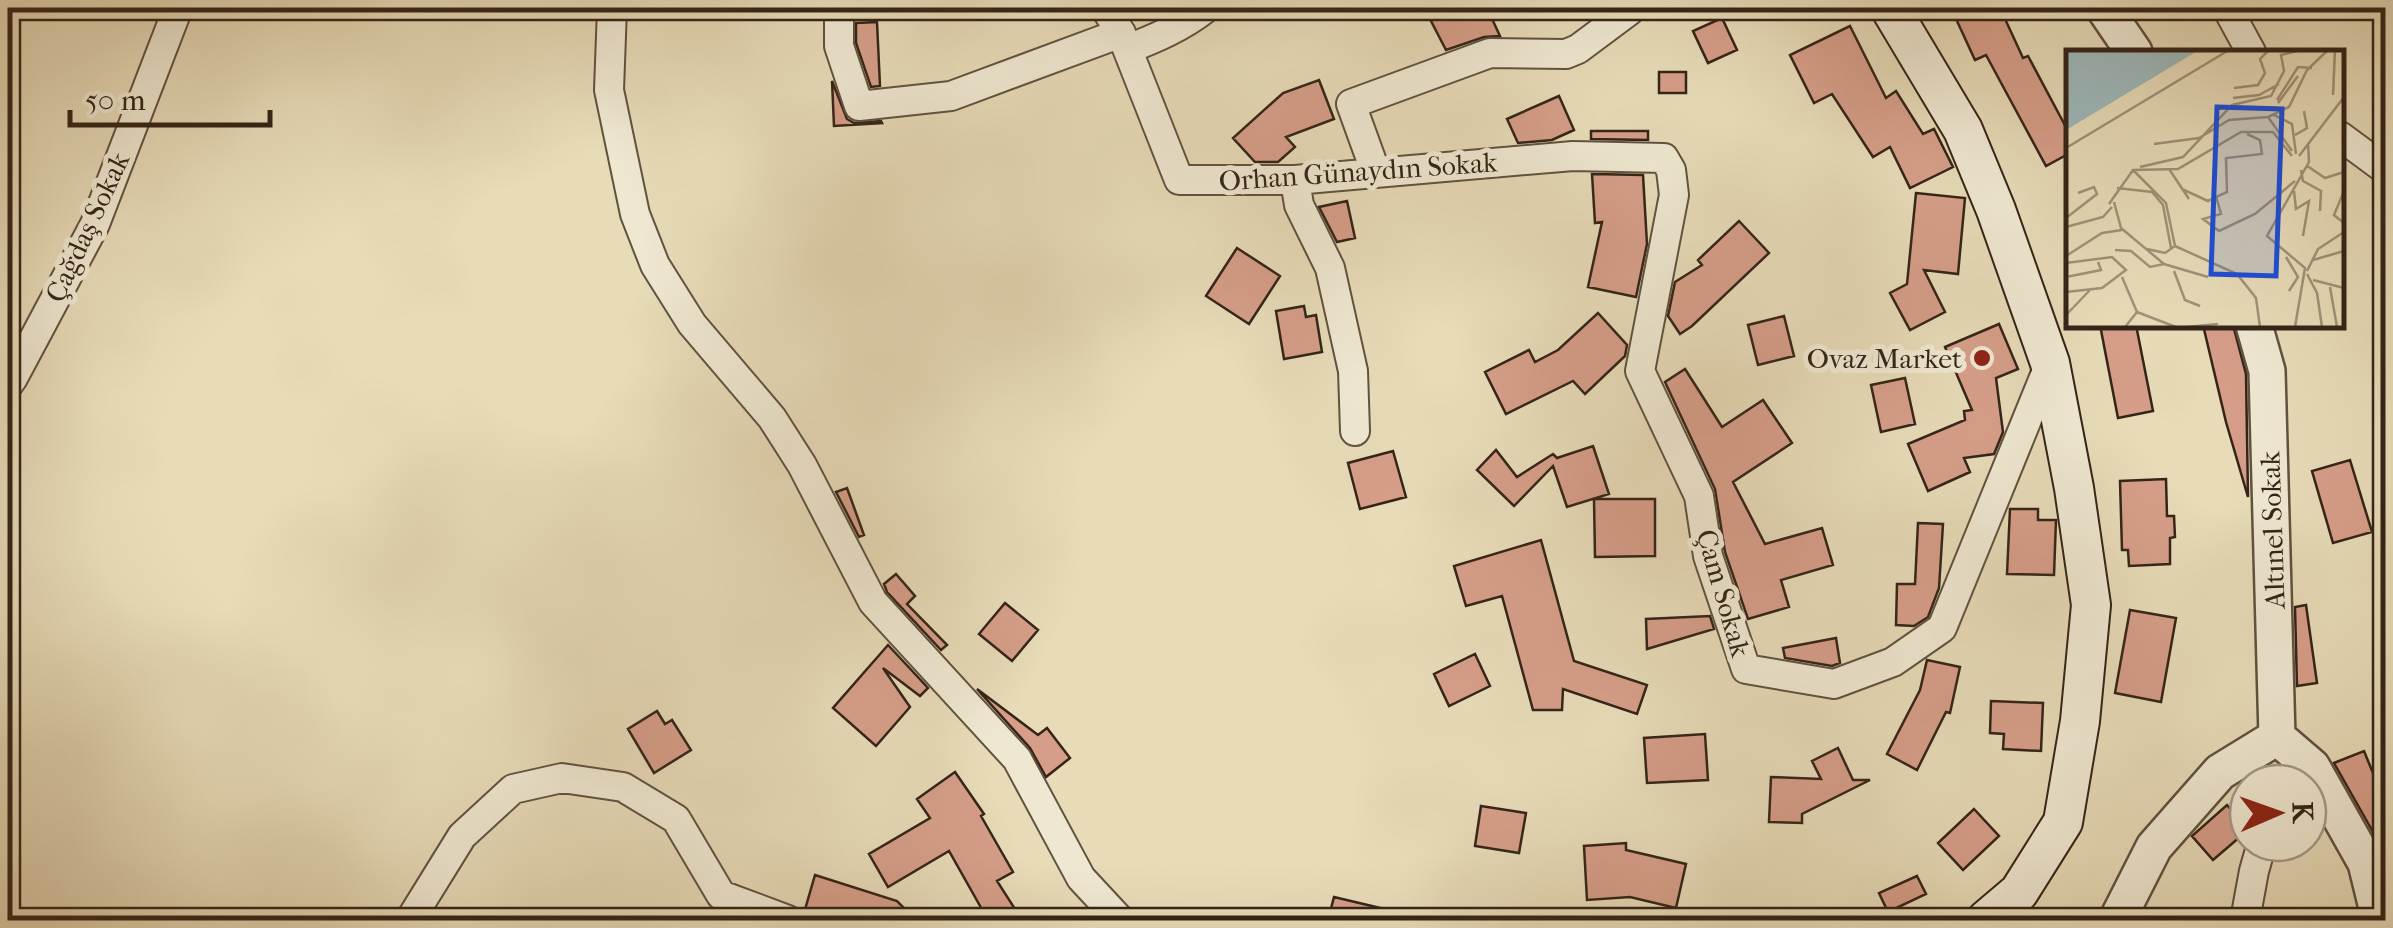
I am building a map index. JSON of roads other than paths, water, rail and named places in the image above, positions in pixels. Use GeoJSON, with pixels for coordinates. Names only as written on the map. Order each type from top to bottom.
{"type":"FeatureCollection","features":[{"type":"Feature","properties":{"kind":"main road"},"geometry":{"type":"LineString","coordinates":[[1890,8],[1963,130],[2050,363],[2091,604],[2080,721],[2063,822],[2019,892],[1986,920]]}},
{"type":"Feature","properties":{"kind":"street","name":"Çağdaş Sokak"},"geometry":{"type":"LineString","coordinates":[[8,385],[95,224],[178,8]]}},
{"type":"Feature","properties":{"kind":"street"},"geometry":{"type":"LineString","coordinates":[[612,8],[609,90],[635,214],[655,265],[692,324],[772,418],[802,465],[872,602],[1016,759],[1081,878],[1120,920]]}},
{"type":"Feature","properties":{"kind":"street"},"geometry":{"type":"LineString","coordinates":[[839,8],[839,46],[859,106],[951,96],[1124,41],[1166,34],[1206,8]]}},
{"type":"Feature","properties":{"kind":"street","name":"Orhan Günaydın Sokak"},"geometry":{"type":"LineString","coordinates":[[1105,8],[1124,41],[1180,180],[1295,180],[1573,156],[1664,158]]}},
{"type":"Feature","properties":{"kind":"street"},"geometry":{"type":"LineString","coordinates":[[2104,8],[2133,50]]}},
{"type":"Feature","properties":{"kind":"street"},"geometry":{"type":"LineString","coordinates":[[2227,8],[2250,50]]}},
{"type":"Feature","properties":{"kind":"street"},"geometry":{"type":"LineString","coordinates":[[1376,173],[1351,104],[1490,53],[1566,54],[1629,11]]}},
{"type":"Feature","properties":{"kind":"street"},"geometry":{"type":"LineString","coordinates":[[2343,138],[2386,170]]}},
{"type":"Feature","properties":{"kind":"street","name":"Çam Sokak"},"geometry":{"type":"LineString","coordinates":[[1664,158],[1672,170],[1674,195],[1640,371],[1699,496],[1708,556],[1746,669],[1834,684],[1893,662],[1942,628],[2050,363]]}},
{"type":"Feature","properties":{"kind":"street"},"geometry":{"type":"LineString","coordinates":[[1295,180],[1299,205],[1330,268],[1353,370],[1356,431]]}},
{"type":"Feature","properties":{"kind":"street","name":"Altınel Sokak"},"geometry":{"type":"LineString","coordinates":[[2255,328],[2267,371],[2277,737]]}},
{"type":"Feature","properties":{"kind":"street"},"geometry":{"type":"LineString","coordinates":[[2117,920],[2154,847],[2220,772],[2277,737],[2307,763]]}},
{"type":"Feature","properties":{"kind":"street"},"geometry":{"type":"LineString","coordinates":[[410,920],[462,836],[513,789],[562,778],[623,787],[676,819],[721,895],[788,920]]}},
{"type":"Feature","properties":{"kind":"street"},"geometry":{"type":"LineString","coordinates":[[2328,808],[2366,863],[2380,920]]}},
{"type":"Feature","properties":{"kind":"street"},"geometry":{"type":"LineString","coordinates":[[2245,920],[2256,863]]}},
{"type":"Feature","properties":{"kind":"place","name":"Ovaz Market"},"geometry":{"type":"Point","coordinates":[1982,358]}}]}
